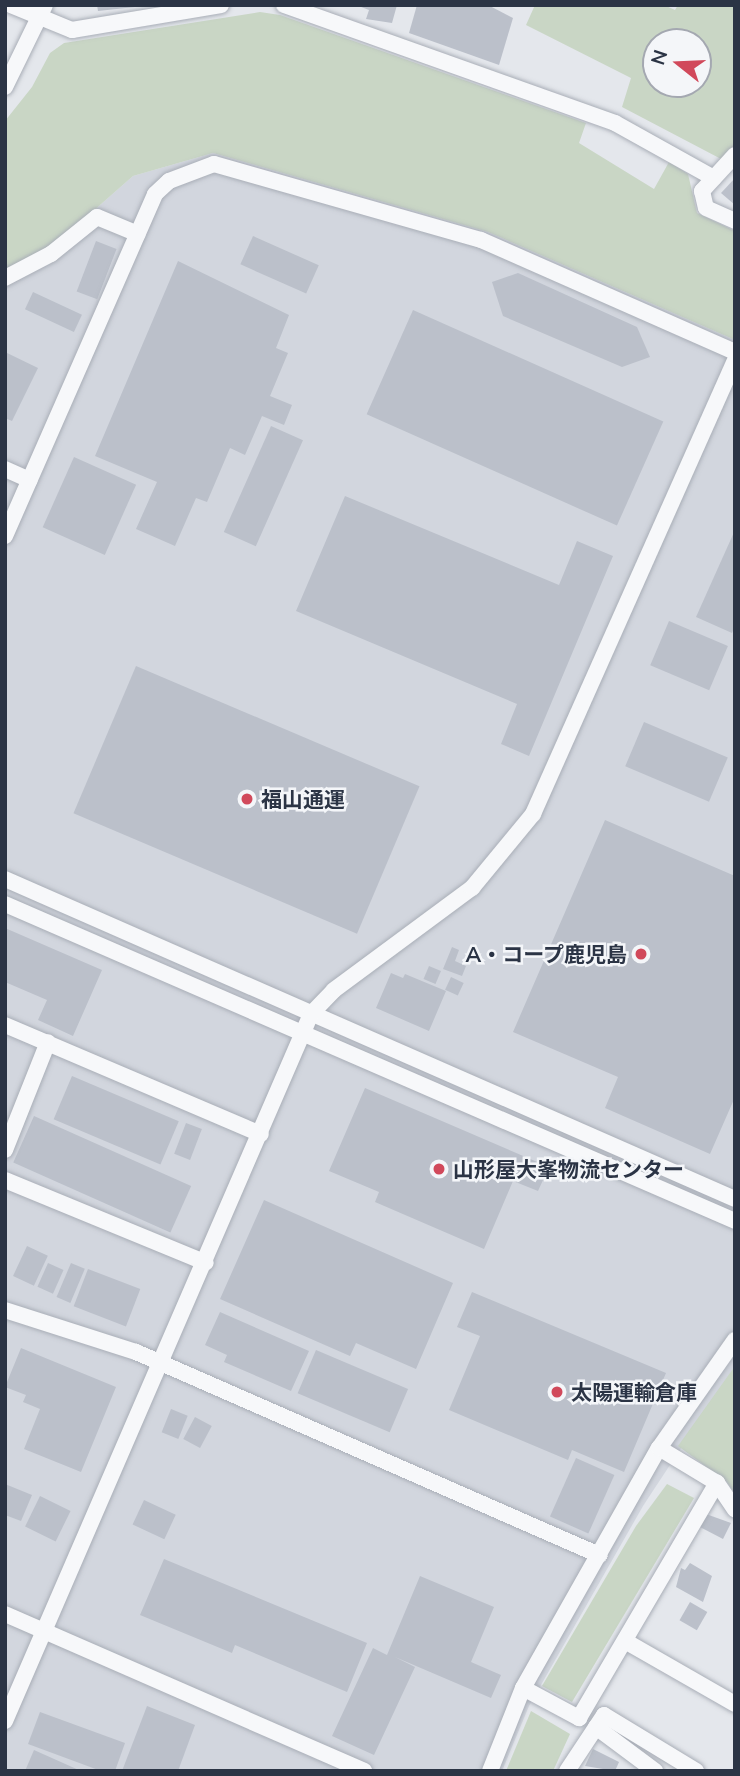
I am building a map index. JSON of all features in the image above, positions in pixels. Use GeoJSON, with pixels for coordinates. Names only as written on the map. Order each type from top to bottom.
{"type":"FeatureCollection","features":[{"type":"Feature","properties":{"kind":"street"},"geometry":{"type":"LineString","coordinates":[[5,19],[11,5],[43,12],[72,30],[221,5]]}},
{"type":"Feature","properties":{"kind":"street"},"geometry":{"type":"LineString","coordinates":[[284,5],[615,123],[714,178]]}},
{"type":"Feature","properties":{"kind":"street"},"geometry":{"type":"LineString","coordinates":[[5,87],[43,12]]}},
{"type":"Feature","properties":{"kind":"street"},"geometry":{"type":"LineString","coordinates":[[735,155],[702,191],[706,208],[735,221]]}},
{"type":"Feature","properties":{"kind":"street"},"geometry":{"type":"LineString","coordinates":[[5,536],[155,194],[169,181],[214,164],[481,240],[735,352]]}},
{"type":"Feature","properties":{"kind":"street"},"geometry":{"type":"LineString","coordinates":[[5,278],[51,254],[97,217],[138,234]]}},
{"type":"Feature","properties":{"kind":"street"},"geometry":{"type":"LineString","coordinates":[[5,1721],[206,1264],[311,1014],[334,990],[471,888],[533,814],[735,361]]}},
{"type":"Feature","properties":{"kind":"street"},"geometry":{"type":"LineString","coordinates":[[5,469],[30,480]]}},
{"type":"Feature","properties":{"kind":"street"},"geometry":{"type":"LineString","coordinates":[[5,879],[735,1199]]}},
{"type":"Feature","properties":{"kind":"street"},"geometry":{"type":"LineString","coordinates":[[5,904],[735,1222]]}},
{"type":"Feature","properties":{"kind":"street"},"geometry":{"type":"LineString","coordinates":[[5,1025],[261,1134]]}},
{"type":"Feature","properties":{"kind":"street"},"geometry":{"type":"LineString","coordinates":[[5,1150],[48,1042]]}},
{"type":"Feature","properties":{"kind":"street"},"geometry":{"type":"LineString","coordinates":[[5,1180],[206,1264]]}},
{"type":"Feature","properties":{"kind":"street"},"geometry":{"type":"LineString","coordinates":[[5,1310],[136,1352],[599,1555]]}},
{"type":"Feature","properties":{"kind":"street"},"geometry":{"type":"LineString","coordinates":[[489,1771],[523,1688],[659,1448],[735,1340]]}},
{"type":"Feature","properties":{"kind":"street"},"geometry":{"type":"LineString","coordinates":[[659,1448],[717,1483],[735,1510]]}},
{"type":"Feature","properties":{"kind":"street"},"geometry":{"type":"LineString","coordinates":[[523,1688],[579,1718],[717,1483]]}},
{"type":"Feature","properties":{"kind":"street"},"geometry":{"type":"LineString","coordinates":[[5,1614],[364,1771]]}},
{"type":"Feature","properties":{"kind":"street"},"geometry":{"type":"LineString","coordinates":[[625,1641],[735,1704]]}},
{"type":"Feature","properties":{"kind":"street"},"geometry":{"type":"LineString","coordinates":[[568,1771],[604,1715],[696,1771]]}},
{"type":"Feature","properties":{"kind":"street"},"geometry":{"type":"LineString","coordinates":[[596,1727],[655,1771]]}},
{"type":"Feature","properties":{"kind":"shaded area"},"geometry":{"type":"Polygon","coordinates":[[[213,153],[488,232],[735,340],[735,1366],[643,1506],[529,1706],[502,1771],[5,1771],[5,271],[50,249],[133,176],[213,153]]]}},
{"type":"Feature","properties":{"kind":"green space"},"geometry":{"type":"Polygon","coordinates":[[[535,5],[664,5],[675,10],[678,5],[735,5],[735,147],[723,160],[622,107],[631,78],[526,25],[535,5]]]}},
{"type":"Feature","properties":{"kind":"green space"},"geometry":{"type":"Polygon","coordinates":[[[260,12],[280,15],[586,123],[579,143],[654,189],[669,162],[688,174],[697,213],[735,231],[735,340],[488,232],[213,153],[133,176],[50,249],[5,271],[5,121],[32,87],[50,53],[64,43],[260,12]]]}},
{"type":"Feature","properties":{"kind":"green space"},"geometry":{"type":"Polygon","coordinates":[[[735,1366],[735,1494],[727,1482],[678,1446],[735,1366]]]}},
{"type":"Feature","properties":{"kind":"green space"},"geometry":{"type":"Polygon","coordinates":[[[667,1484],[694,1498],[572,1702],[542,1686],[636,1526],[667,1484]]]}},
{"type":"Feature","properties":{"kind":"green space"},"geometry":{"type":"Polygon","coordinates":[[[531,1711],[570,1734],[553,1771],[506,1771],[531,1711]]]}},
{"type":"Feature","properties":{"kind":"building"},"geometry":{"type":"Polygon","coordinates":[[[97,5],[135,5],[135,7],[98,11],[97,5]]]}},
{"type":"Feature","properties":{"kind":"building"},"geometry":{"type":"Polygon","coordinates":[[[356,5],[397,5],[392,23],[366,19],[369,10],[356,5]]]}},
{"type":"Feature","properties":{"kind":"building"},"geometry":{"type":"Polygon","coordinates":[[[417,5],[488,5],[513,18],[499,65],[409,33],[417,5]]]}},
{"type":"Feature","properties":{"kind":"building"},"geometry":{"type":"Polygon","coordinates":[[[735,178],[735,205],[721,193],[735,178]]]}},
{"type":"Feature","properties":{"kind":"building"},"geometry":{"type":"Polygon","coordinates":[[[253,236],[319,265],[306,294],[240,264],[253,236]]]}},
{"type":"Feature","properties":{"kind":"building"},"geometry":{"type":"Polygon","coordinates":[[[96,241],[117,249],[97,299],[77,291],[96,241]]]}},
{"type":"Feature","properties":{"kind":"building"},"geometry":{"type":"Polygon","coordinates":[[[178,261],[289,315],[276,348],[288,353],[270,396],[292,405],[284,425],[262,416],[245,455],[230,448],[207,502],[196,498],[175,546],[136,529],[157,482],[95,456],[178,261]]]}},
{"type":"Feature","properties":{"kind":"building"},"geometry":{"type":"Polygon","coordinates":[[[518,273],[637,327],[650,357],[622,367],[503,316],[492,282],[518,273]]]}},
{"type":"Feature","properties":{"kind":"building"},"geometry":{"type":"Polygon","coordinates":[[[33,292],[82,315],[74,332],[25,309],[33,292]]]}},
{"type":"Feature","properties":{"kind":"building"},"geometry":{"type":"Polygon","coordinates":[[[413,310],[663,421],[617,526],[367,414],[413,310]]]}},
{"type":"Feature","properties":{"kind":"building"},"geometry":{"type":"Polygon","coordinates":[[[5,352],[38,368],[12,421],[5,418],[5,352]]]}},
{"type":"Feature","properties":{"kind":"building"},"geometry":{"type":"Polygon","coordinates":[[[271,426],[303,440],[256,546],[224,532],[271,426]]]}},
{"type":"Feature","properties":{"kind":"building"},"geometry":{"type":"Polygon","coordinates":[[[74,457],[136,485],[105,555],[43,527],[74,457]]]}},
{"type":"Feature","properties":{"kind":"building"},"geometry":{"type":"Polygon","coordinates":[[[345,496],[559,585],[577,541],[613,556],[529,756],[501,744],[517,704],[296,611],[345,496]]]}},
{"type":"Feature","properties":{"kind":"building"},"geometry":{"type":"Polygon","coordinates":[[[735,530],[735,626],[732,633],[696,617],[735,530]]]}},
{"type":"Feature","properties":{"kind":"building"},"geometry":{"type":"Polygon","coordinates":[[[669,621],[728,646],[709,690],[650,665],[669,621]]]}},
{"type":"Feature","properties":{"kind":"building","name":"福山通運"},"geometry":{"type":"Polygon","coordinates":[[[136,666],[420,786],[357,934],[73,813],[136,666]]]}},
{"type":"Feature","properties":{"kind":"building"},"geometry":{"type":"Polygon","coordinates":[[[644,722],[728,758],[709,802],[625,766],[644,722]]]}},
{"type":"Feature","properties":{"kind":"building","name":"A・コープ鹿児島"},"geometry":{"type":"Polygon","coordinates":[[[605,820],[735,876],[735,1097],[710,1154],[605,1108],[618,1077],[513,1032],[605,820]]]}},
{"type":"Feature","properties":{"kind":"building"},"geometry":{"type":"Polygon","coordinates":[[[5,928],[102,970],[73,1036],[38,1020],[47,1000],[5,982],[5,928]]]}},
{"type":"Feature","properties":{"kind":"building"},"geometry":{"type":"Polygon","coordinates":[[[452,947],[459,950],[455,961],[466,966],[462,976],[443,969],[452,947]]]}},
{"type":"Feature","properties":{"kind":"building"},"geometry":{"type":"Polygon","coordinates":[[[429,966],[441,971],[435,984],[424,979],[429,966]]]}},
{"type":"Feature","properties":{"kind":"building"},"geometry":{"type":"Polygon","coordinates":[[[391,973],[403,978],[405,974],[446,991],[429,1031],[376,1008],[391,973]]]}},
{"type":"Feature","properties":{"kind":"building"},"geometry":{"type":"Polygon","coordinates":[[[451,977],[464,983],[458,996],[445,990],[451,977]]]}},
{"type":"Feature","properties":{"kind":"building"},"geometry":{"type":"Polygon","coordinates":[[[72,1076],[179,1121],[160,1165],[54,1119],[72,1076]]]}},
{"type":"Feature","properties":{"kind":"building","name":"山形屋大峯物流センター"},"geometry":{"type":"Polygon","coordinates":[[[365,1088],[549,1167],[538,1191],[513,1181],[484,1249],[375,1202],[379,1192],[329,1171],[365,1088]]]}},
{"type":"Feature","properties":{"kind":"building"},"geometry":{"type":"Polygon","coordinates":[[[34,1116],[191,1186],[170,1233],[13,1163],[34,1116]]]}},
{"type":"Feature","properties":{"kind":"building"},"geometry":{"type":"Polygon","coordinates":[[[186,1123],[202,1129],[190,1160],[174,1154],[186,1123]]]}},
{"type":"Feature","properties":{"kind":"building"},"geometry":{"type":"Polygon","coordinates":[[[264,1200],[453,1283],[416,1369],[356,1343],[350,1356],[220,1299],[264,1200]]]}},
{"type":"Feature","properties":{"kind":"building"},"geometry":{"type":"Polygon","coordinates":[[[27,1246],[48,1256],[34,1286],[13,1276],[27,1246]]]}},
{"type":"Feature","properties":{"kind":"building"},"geometry":{"type":"Polygon","coordinates":[[[48,1263],[64,1270],[53,1294],[37,1287],[48,1263]]]}},
{"type":"Feature","properties":{"kind":"building"},"geometry":{"type":"Polygon","coordinates":[[[71,1263],[85,1269],[70,1303],[57,1297],[71,1263]]]}},
{"type":"Feature","properties":{"kind":"building"},"geometry":{"type":"Polygon","coordinates":[[[88,1269],[140,1289],[126,1326],[74,1306],[88,1269]]]}},
{"type":"Feature","properties":{"kind":"building","name":"太陽運輸倉庫"},"geometry":{"type":"Polygon","coordinates":[[[472,1292],[666,1373],[624,1472],[572,1450],[568,1460],[449,1410],[480,1336],[457,1327],[472,1292]]]}},
{"type":"Feature","properties":{"kind":"building"},"geometry":{"type":"Polygon","coordinates":[[[220,1312],[309,1351],[291,1391],[224,1362],[227,1355],[205,1345],[220,1312]]]}},
{"type":"Feature","properties":{"kind":"building"},"geometry":{"type":"Polygon","coordinates":[[[21,1348],[116,1387],[81,1472],[24,1449],[40,1409],[23,1402],[26,1395],[5,1387],[21,1348]]]}},
{"type":"Feature","properties":{"kind":"building"},"geometry":{"type":"Polygon","coordinates":[[[316,1350],[408,1389],[390,1432],[298,1393],[316,1350]]]}},
{"type":"Feature","properties":{"kind":"building"},"geometry":{"type":"Polygon","coordinates":[[[171,1409],[188,1416],[178,1439],[162,1432],[171,1409]]]}},
{"type":"Feature","properties":{"kind":"building"},"geometry":{"type":"Polygon","coordinates":[[[195,1417],[212,1426],[200,1448],[183,1439],[195,1417]]]}},
{"type":"Feature","properties":{"kind":"building"},"geometry":{"type":"Polygon","coordinates":[[[576,1458],[614,1475],[588,1534],[550,1516],[576,1458]]]}},
{"type":"Feature","properties":{"kind":"building"},"geometry":{"type":"Polygon","coordinates":[[[5,1484],[32,1495],[21,1521],[5,1515],[5,1484]]]}},
{"type":"Feature","properties":{"kind":"building"},"geometry":{"type":"Polygon","coordinates":[[[40,1496],[71,1511],[56,1541],[25,1527],[40,1496]]]}},
{"type":"Feature","properties":{"kind":"building"},"geometry":{"type":"Polygon","coordinates":[[[144,1500],[176,1515],[164,1539],[133,1524],[144,1500]]]}},
{"type":"Feature","properties":{"kind":"building"},"geometry":{"type":"Polygon","coordinates":[[[706,1514],[731,1523],[723,1539],[700,1527],[706,1514]]]}},
{"type":"Feature","properties":{"kind":"building"},"geometry":{"type":"Polygon","coordinates":[[[164,1559],[367,1643],[347,1692],[235,1645],[232,1653],[140,1615],[164,1559]]]}},
{"type":"Feature","properties":{"kind":"building"},"geometry":{"type":"Polygon","coordinates":[[[690,1563],[712,1576],[703,1602],[676,1587],[681,1568],[685,1570],[690,1563]]]}},
{"type":"Feature","properties":{"kind":"building"},"geometry":{"type":"Polygon","coordinates":[[[420,1576],[494,1607],[471,1662],[501,1675],[491,1698],[395,1657],[415,1667],[374,1755],[332,1736],[373,1648],[387,1655],[420,1576]]]}},
{"type":"Feature","properties":{"kind":"building"},"geometry":{"type":"Polygon","coordinates":[[[690,1602],[707,1612],[697,1630],[680,1620],[690,1602]]]}},
{"type":"Feature","properties":{"kind":"building"},"geometry":{"type":"Polygon","coordinates":[[[147,1706],[195,1725],[178,1771],[122,1771],[147,1706]]]}},
{"type":"Feature","properties":{"kind":"building"},"geometry":{"type":"Polygon","coordinates":[[[40,1712],[125,1743],[115,1771],[101,1771],[28,1744],[40,1712]]]}},
{"type":"Feature","properties":{"kind":"building"},"geometry":{"type":"Polygon","coordinates":[[[593,1749],[619,1762],[615,1771],[585,1766],[593,1749]]]}},
{"type":"Feature","properties":{"kind":"building"},"geometry":{"type":"Polygon","coordinates":[[[34,1750],[81,1771],[25,1771],[34,1750]]]}},
{"type":"Feature","properties":{"kind":"place","name":"福山通運"},"geometry":{"type":"Point","coordinates":[247,799]}},
{"type":"Feature","properties":{"kind":"place","name":"A・コープ鹿児島"},"geometry":{"type":"Point","coordinates":[641,954]}},
{"type":"Feature","properties":{"kind":"place","name":"山形屋大峯物流センター"},"geometry":{"type":"Point","coordinates":[439,1169]}},
{"type":"Feature","properties":{"kind":"place","name":"太陽運輸倉庫"},"geometry":{"type":"Point","coordinates":[557,1392]}}]}
